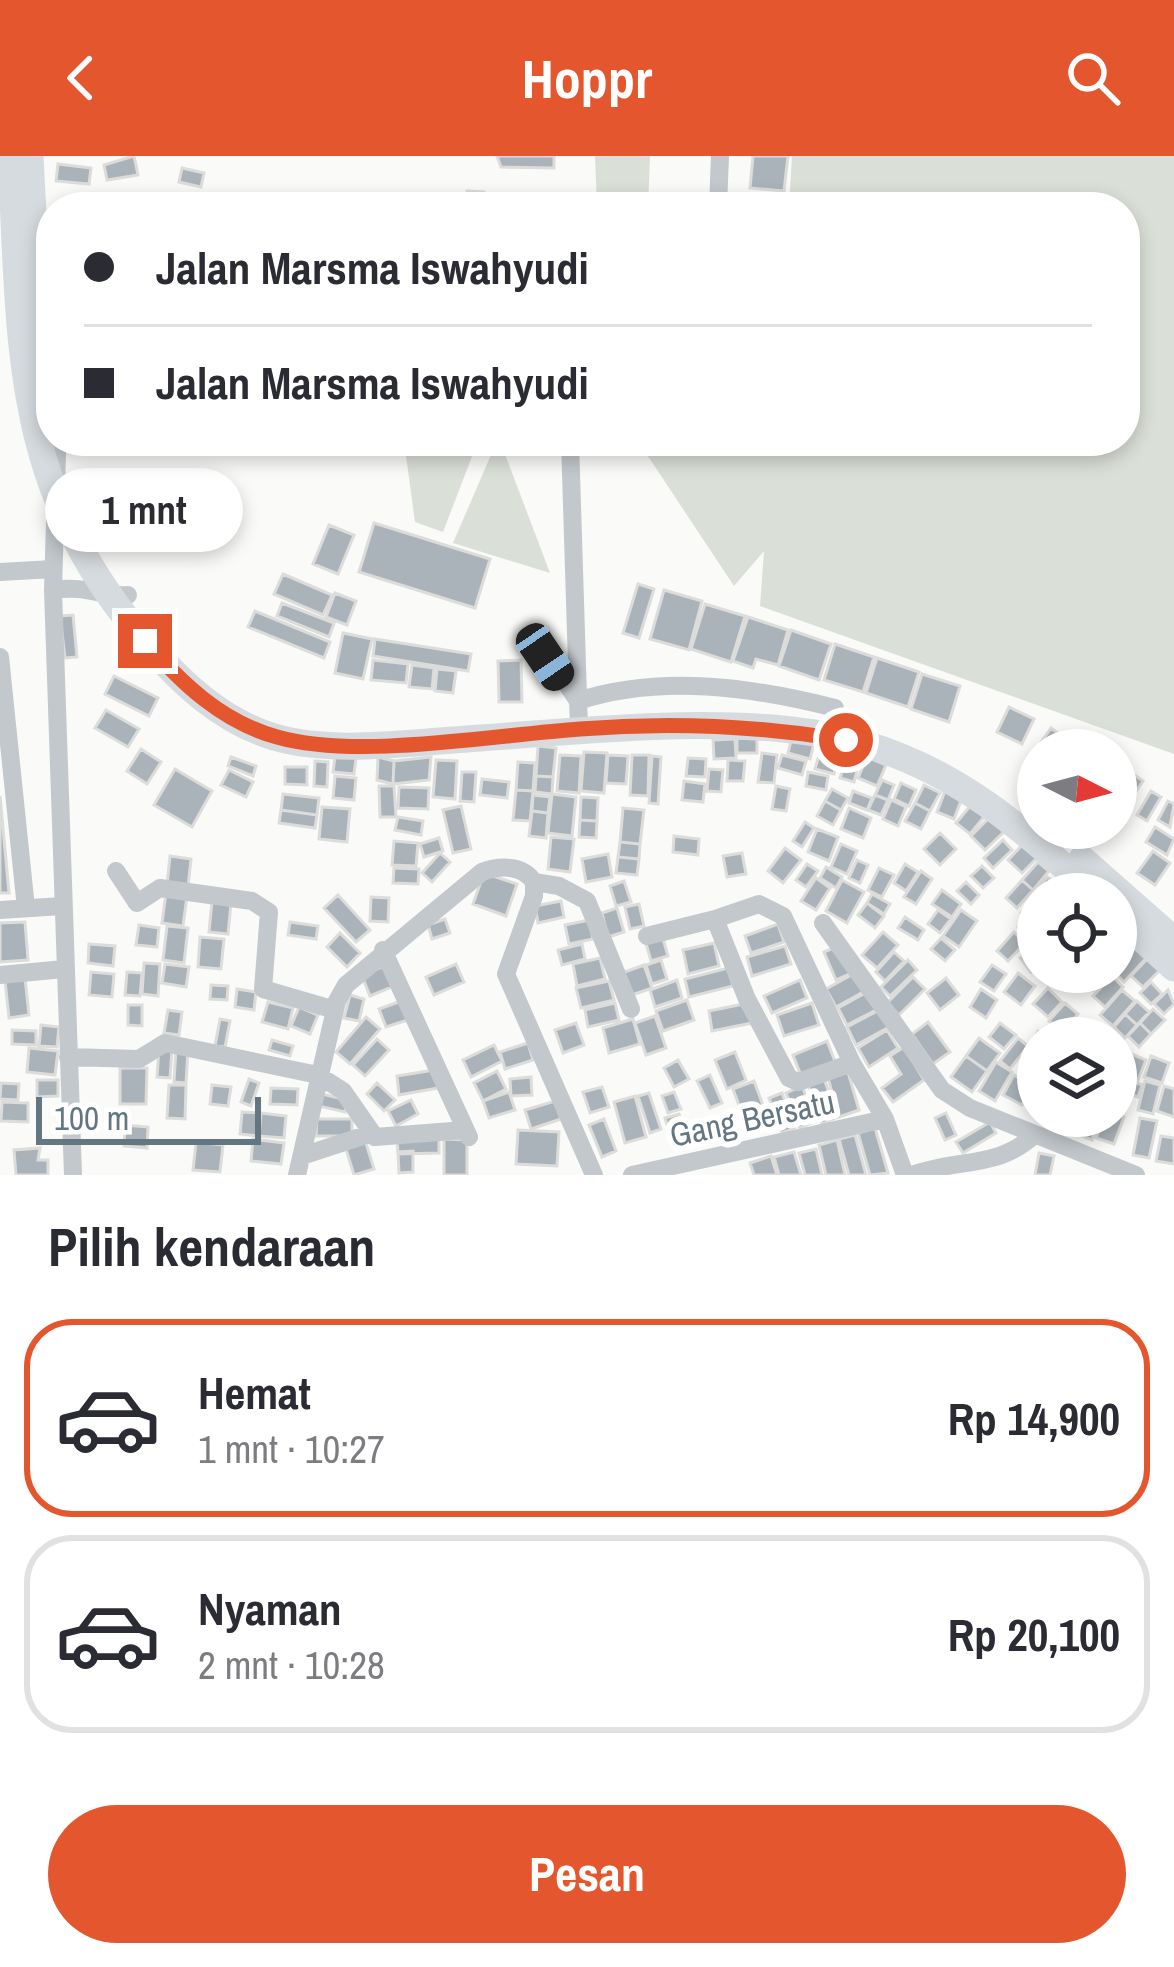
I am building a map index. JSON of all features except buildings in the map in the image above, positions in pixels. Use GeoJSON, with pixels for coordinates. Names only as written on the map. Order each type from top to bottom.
{"type":"FeatureCollection","features":[{"type":"Feature","properties":{"kind":"highway"},"geometry":{"type":"LineString","coordinates":[[13,164],[8,261],[28,309],[25,398],[36,435]]}},
{"type":"Feature","properties":{"kind":"highway"},"geometry":{"type":"LineString","coordinates":[[13,164],[36,350]]}},
{"type":"Feature","properties":{"kind":"highway"},"geometry":{"type":"LineString","coordinates":[[42,456],[54,496],[184,683],[231,717],[274,736],[320,744],[383,743],[578,715],[760,715],[865,728],[969,771],[1017,805]]}},
{"type":"Feature","properties":{"kind":"highway"},"geometry":{"type":"LineString","coordinates":[[59,456],[119,595]]}},
{"type":"Feature","properties":{"kind":"highway"},"geometry":{"type":"LineString","coordinates":[[578,715],[863,744],[926,767],[987,801],[1070,873]]}},
{"type":"Feature","properties":{"kind":"highway"},"geometry":{"type":"LineString","coordinates":[[1071,849],[1174,940]]}},
{"type":"Feature","properties":{"kind":"highway"},"geometry":{"type":"LineString","coordinates":[[1137,934],[1174,968]]}},
{"type":"Feature","properties":{"kind":"street"},"geometry":{"type":"LineString","coordinates":[[719,192],[720,156]]}},
{"type":"Feature","properties":{"kind":"street"},"geometry":{"type":"LineString","coordinates":[[54,456],[53,580],[73,1175]]}},
{"type":"Feature","properties":{"kind":"street"},"geometry":{"type":"LineString","coordinates":[[570,456],[578,715]]}},
{"type":"Feature","properties":{"kind":"street"},"geometry":{"type":"LineString","coordinates":[[0,572],[119,595]]}},
{"type":"Feature","properties":{"kind":"street"},"geometry":{"type":"LineString","coordinates":[[536,638],[578,715]]}},
{"type":"Feature","properties":{"kind":"street"},"geometry":{"type":"LineString","coordinates":[[0,657],[26,908]]}},
{"type":"Feature","properties":{"kind":"street"},"geometry":{"type":"LineString","coordinates":[[578,715],[607,692],[684,685],[780,694],[835,708]]}},
{"type":"Feature","properties":{"kind":"street"},"geometry":{"type":"LineString","coordinates":[[299,1165],[334,1010],[346,985],[482,872],[520,870],[534,882],[559,886],[587,901],[631,1009]]}},
{"type":"Feature","properties":{"kind":"street"},"geometry":{"type":"LineString","coordinates":[[116,871],[137,903],[160,888],[252,901],[269,912],[262,989],[334,1010]]}},
{"type":"Feature","properties":{"kind":"street"},"geometry":{"type":"LineString","coordinates":[[534,882],[534,896],[506,974],[594,1175]]}},
{"type":"Feature","properties":{"kind":"street"},"geometry":{"type":"LineString","coordinates":[[647,936],[759,904],[783,916],[909,1175],[1012,1155],[1032,1137]]}},
{"type":"Feature","properties":{"kind":"street"},"geometry":{"type":"LineString","coordinates":[[0,910],[62,905]]}},
{"type":"Feature","properties":{"kind":"street"},"geometry":{"type":"LineString","coordinates":[[715,919],[747,1000],[789,1078],[798,1082],[852,1063]]}},
{"type":"Feature","properties":{"kind":"street"},"geometry":{"type":"LineString","coordinates":[[823,923],[929,1076],[953,1098],[1017,1126]]}},
{"type":"Feature","properties":{"kind":"street"},"geometry":{"type":"LineString","coordinates":[[299,1165],[369,1134],[468,1135],[383,950]]}},
{"type":"Feature","properties":{"kind":"street"},"geometry":{"type":"LineString","coordinates":[[0,976],[64,969]]}},
{"type":"Feature","properties":{"kind":"street"},"geometry":{"type":"LineString","coordinates":[[68,1057],[139,1059],[165,1043],[318,1076],[343,1091],[369,1134]]}},
{"type":"Feature","properties":{"kind":"street","name":"Gang Bersatu"},"geometry":{"type":"LineString","coordinates":[[632,1175],[885,1119]]}},
{"type":"Feature","properties":{"kind":"street"},"geometry":{"type":"LineString","coordinates":[[1042,1137],[1136,1175]]}},
{"type":"Feature","properties":{"kind":"shaded area"},"geometry":{"type":"Polygon","coordinates":[[[595,156],[650,156],[649,192],[596,192],[595,156]]]}},
{"type":"Feature","properties":{"kind":"shaded area"},"geometry":{"type":"Polygon","coordinates":[[[792,156],[1174,156],[1174,754],[1137,741],[1137,729],[1104,729],[760,606],[764,551],[734,586],[648,456],[1140,456],[1140,192],[790,192],[792,156]]]}},
{"type":"Feature","properties":{"kind":"shaded area"},"geometry":{"type":"Polygon","coordinates":[[[406,456],[472,456],[443,532],[415,522],[406,456]]]}},
{"type":"Feature","properties":{"kind":"shaded area"},"geometry":{"type":"Polygon","coordinates":[[[491,456],[506,456],[550,573],[453,543],[491,456]]]}},
{"type":"Feature","properties":{"kind":"route"},"geometry":{"type":"LineString","coordinates":[[145,641],[210,704],[253,729],[296,742],[455,740],[602,728],[759,730],[846,740]]}}]}
